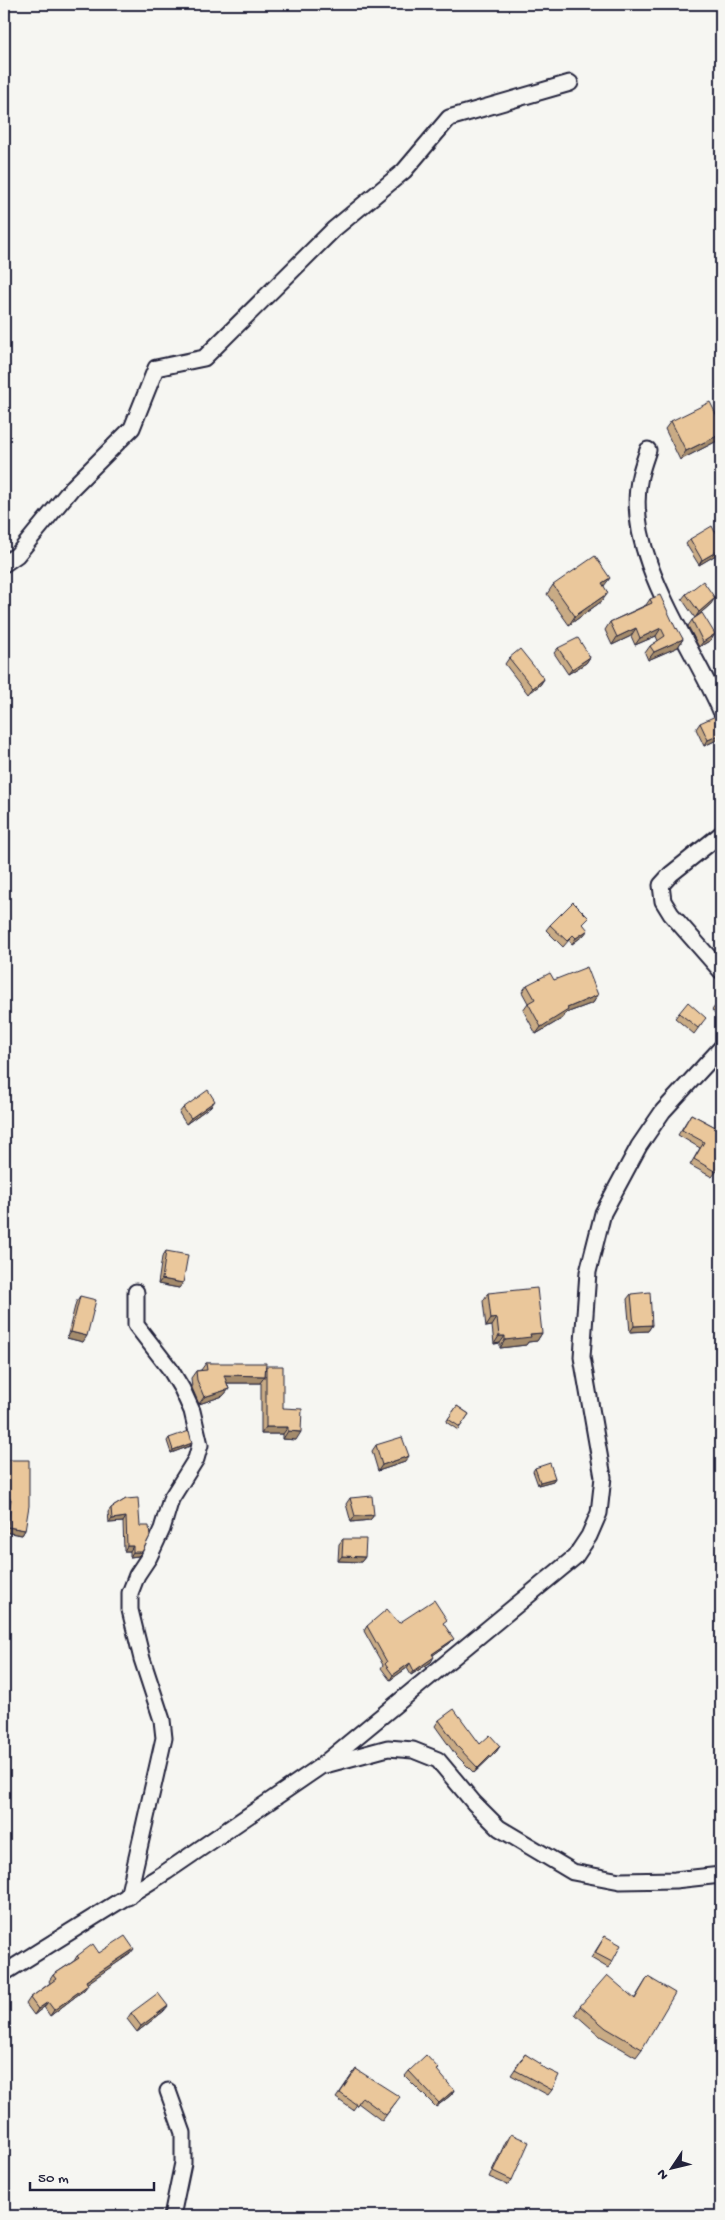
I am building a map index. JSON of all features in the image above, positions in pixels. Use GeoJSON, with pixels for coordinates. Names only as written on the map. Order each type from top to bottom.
{"type":"FeatureCollection","features":[{"type":"Feature","properties":{"kind":"street"},"geometry":{"type":"LineString","coordinates":[[4,564],[17,555],[72,488],[132,428],[156,368],[204,358],[334,229],[404,171],[449,118],[570,83]]}},
{"type":"Feature","properties":{"kind":"street"},"geometry":{"type":"LineString","coordinates":[[648,450],[639,477],[638,504],[641,537],[672,616],[721,710]]}},
{"type":"Feature","properties":{"kind":"street"},"geometry":{"type":"LineString","coordinates":[[721,834],[671,874],[661,885],[663,900],[671,914],[721,971]]}},
{"type":"Feature","properties":{"kind":"street"},"geometry":{"type":"LineString","coordinates":[[4,1973],[128,1896],[321,1766],[575,1557],[589,1536],[599,1513],[603,1477],[582,1357],[588,1272],[603,1213],[639,1146],[663,1111],[721,1048]]}},
{"type":"Feature","properties":{"kind":"street"},"geometry":{"type":"LineString","coordinates":[[128,1896],[164,1738],[162,1720],[142,1659],[130,1610],[130,1593],[137,1574],[149,1557],[162,1529],[171,1499],[196,1459],[200,1445],[192,1411],[182,1389],[170,1369],[136,1325],[136,1292]]}},
{"type":"Feature","properties":{"kind":"street"},"geometry":{"type":"LineString","coordinates":[[321,1766],[388,1748],[413,1750],[438,1760],[474,1803],[499,1828],[573,1872],[620,1881],[675,1880],[721,1875]]}},
{"type":"Feature","properties":{"kind":"street"},"geometry":{"type":"LineString","coordinates":[[168,2091],[183,2133],[183,2163],[172,2216]]}},
{"type":"Feature","properties":{"kind":"building"},"geometry":{"type":"Polygon","coordinates":[[[710,402],[721,424],[721,434],[686,451],[671,421],[710,402]]]}},
{"type":"Feature","properties":{"kind":"building"},"geometry":{"type":"Polygon","coordinates":[[[712,526],[715,532],[721,530],[721,549],[702,560],[690,539],[712,526]]]}},
{"type":"Feature","properties":{"kind":"building"},"geometry":{"type":"Polygon","coordinates":[[[595,556],[610,578],[602,583],[608,593],[575,616],[553,585],[595,556]]]}},
{"type":"Feature","properties":{"kind":"building"},"geometry":{"type":"Polygon","coordinates":[[[703,581],[715,598],[699,612],[686,594],[703,581]]]}},
{"type":"Feature","properties":{"kind":"building"},"geometry":{"type":"Polygon","coordinates":[[[660,595],[676,629],[683,639],[654,652],[650,646],[665,636],[661,628],[640,638],[636,628],[617,637],[610,622],[652,603],[650,599],[660,595]]]}},
{"type":"Feature","properties":{"kind":"building"},"geometry":{"type":"Polygon","coordinates":[[[702,613],[715,634],[703,642],[692,620],[702,613]]]}},
{"type":"Feature","properties":{"kind":"building"},"geometry":{"type":"Polygon","coordinates":[[[578,638],[590,657],[572,669],[558,648],[578,638]]]}},
{"type":"Feature","properties":{"kind":"building"},"geometry":{"type":"Polygon","coordinates":[[[520,649],[544,679],[533,688],[509,658],[520,649]]]}},
{"type":"Feature","properties":{"kind":"building"},"geometry":{"type":"Polygon","coordinates":[[[720,714],[721,734],[708,740],[700,723],[720,714]]]}},
{"type":"Feature","properties":{"kind":"building"},"geometry":{"type":"Polygon","coordinates":[[[573,902],[589,918],[583,924],[588,930],[576,938],[573,935],[567,941],[550,925],[573,902]]]}},
{"type":"Feature","properties":{"kind":"building"},"geometry":{"type":"Polygon","coordinates":[[[587,967],[598,995],[567,1008],[568,1010],[541,1027],[528,1003],[535,999],[527,985],[550,973],[554,980],[587,967]]]}},
{"type":"Feature","properties":{"kind":"building"},"geometry":{"type":"Polygon","coordinates":[[[721,999],[721,1010],[716,1004],[721,999]]]}},
{"type":"Feature","properties":{"kind":"building"},"geometry":{"type":"Polygon","coordinates":[[[688,1002],[706,1018],[698,1028],[679,1013],[688,1002]]]}},
{"type":"Feature","properties":{"kind":"building"},"geometry":{"type":"Polygon","coordinates":[[[208,1090],[215,1101],[191,1118],[183,1108],[208,1090]]]}},
{"type":"Feature","properties":{"kind":"building"},"geometry":{"type":"Polygon","coordinates":[[[691,1114],[721,1130],[721,1163],[716,1172],[694,1159],[704,1142],[682,1130],[691,1114]]]}},
{"type":"Feature","properties":{"kind":"building"},"geometry":{"type":"Polygon","coordinates":[[[166,1251],[188,1255],[183,1283],[162,1279],[166,1251]]]}},
{"type":"Feature","properties":{"kind":"building"},"geometry":{"type":"Polygon","coordinates":[[[537,1288],[542,1333],[530,1334],[531,1337],[505,1340],[505,1336],[499,1336],[497,1318],[491,1319],[488,1293],[537,1288]]]}},
{"type":"Feature","properties":{"kind":"building"},"geometry":{"type":"Polygon","coordinates":[[[650,1292],[652,1325],[634,1326],[631,1294],[650,1292]]]}},
{"type":"Feature","properties":{"kind":"building"},"geometry":{"type":"Polygon","coordinates":[[[80,1296],[96,1300],[87,1336],[71,1332],[80,1296]]]}},
{"type":"Feature","properties":{"kind":"building"},"geometry":{"type":"Polygon","coordinates":[[[206,1363],[266,1363],[265,1376],[224,1375],[229,1389],[204,1397],[197,1380],[196,1371],[207,1370],[206,1363]]]}},
{"type":"Feature","properties":{"kind":"building"},"geometry":{"type":"Polygon","coordinates":[[[266,1366],[283,1366],[283,1408],[302,1409],[301,1432],[288,1431],[288,1427],[266,1427],[266,1366]]]}},
{"type":"Feature","properties":{"kind":"building"},"geometry":{"type":"Polygon","coordinates":[[[457,1406],[469,1414],[460,1427],[448,1419],[457,1406]]]}},
{"type":"Feature","properties":{"kind":"building"},"geometry":{"type":"Polygon","coordinates":[[[189,1431],[192,1443],[173,1450],[169,1438],[189,1431]]]}},
{"type":"Feature","properties":{"kind":"building"},"geometry":{"type":"Polygon","coordinates":[[[402,1437],[409,1456],[382,1465],[376,1445],[402,1437]]]}},
{"type":"Feature","properties":{"kind":"building"},"geometry":{"type":"Polygon","coordinates":[[[4,1460],[29,1460],[29,1506],[25,1530],[8,1527],[11,1499],[4,1499],[4,1460]]]}},
{"type":"Feature","properties":{"kind":"building"},"geometry":{"type":"Polygon","coordinates":[[[550,1463],[555,1478],[540,1482],[535,1468],[550,1463]]]}},
{"type":"Feature","properties":{"kind":"building"},"geometry":{"type":"Polygon","coordinates":[[[372,1496],[374,1515],[355,1516],[350,1498],[372,1496]]]}},
{"type":"Feature","properties":{"kind":"building"},"geometry":{"type":"Polygon","coordinates":[[[138,1498],[140,1526],[149,1526],[150,1536],[142,1552],[133,1552],[133,1546],[127,1546],[126,1517],[112,1519],[111,1508],[126,1499],[138,1498]]]}},
{"type":"Feature","properties":{"kind":"building"},"geometry":{"type":"Polygon","coordinates":[[[343,1539],[366,1539],[365,1557],[342,1556],[343,1539]]]}},
{"type":"Feature","properties":{"kind":"building"},"geometry":{"type":"Polygon","coordinates":[[[434,1600],[447,1620],[443,1623],[454,1639],[432,1654],[434,1657],[414,1671],[410,1663],[393,1675],[385,1664],[387,1662],[367,1626],[387,1609],[399,1623],[434,1600]]]}},
{"type":"Feature","properties":{"kind":"building"},"geometry":{"type":"Polygon","coordinates":[[[454,1709],[480,1744],[490,1735],[500,1746],[478,1768],[459,1748],[439,1720],[454,1709]]]}},
{"type":"Feature","properties":{"kind":"building"},"geometry":{"type":"Polygon","coordinates":[[[125,1936],[134,1949],[86,1981],[88,1985],[54,2010],[48,2002],[38,2009],[30,1998],[56,1979],[53,1975],[79,1958],[77,1956],[93,1944],[99,1953],[125,1936]]]}},
{"type":"Feature","properties":{"kind":"building"},"geometry":{"type":"Polygon","coordinates":[[[605,1936],[621,1945],[612,1962],[595,1953],[605,1936]]]}},
{"type":"Feature","properties":{"kind":"building"},"geometry":{"type":"Polygon","coordinates":[[[607,1975],[635,1999],[648,1977],[675,1993],[642,2049],[606,2028],[580,2006],[607,1975]]]}},
{"type":"Feature","properties":{"kind":"building"},"geometry":{"type":"Polygon","coordinates":[[[158,1993],[168,2006],[141,2026],[131,2013],[158,1993]]]}},
{"type":"Feature","properties":{"kind":"building"},"geometry":{"type":"Polygon","coordinates":[[[525,2054],[541,2064],[540,2066],[559,2075],[552,2090],[515,2070],[525,2054]]]}},
{"type":"Feature","properties":{"kind":"building"},"geometry":{"type":"Polygon","coordinates":[[[426,2055],[454,2090],[439,2103],[409,2071],[426,2055]]]}},
{"type":"Feature","properties":{"kind":"building"},"geometry":{"type":"Polygon","coordinates":[[[356,2069],[400,2097],[386,2115],[362,2097],[357,2105],[340,2093],[356,2069]]]}},
{"type":"Feature","properties":{"kind":"building"},"geometry":{"type":"Polygon","coordinates":[[[511,2134],[529,2142],[512,2180],[493,2171],[511,2134]]]}}]}
